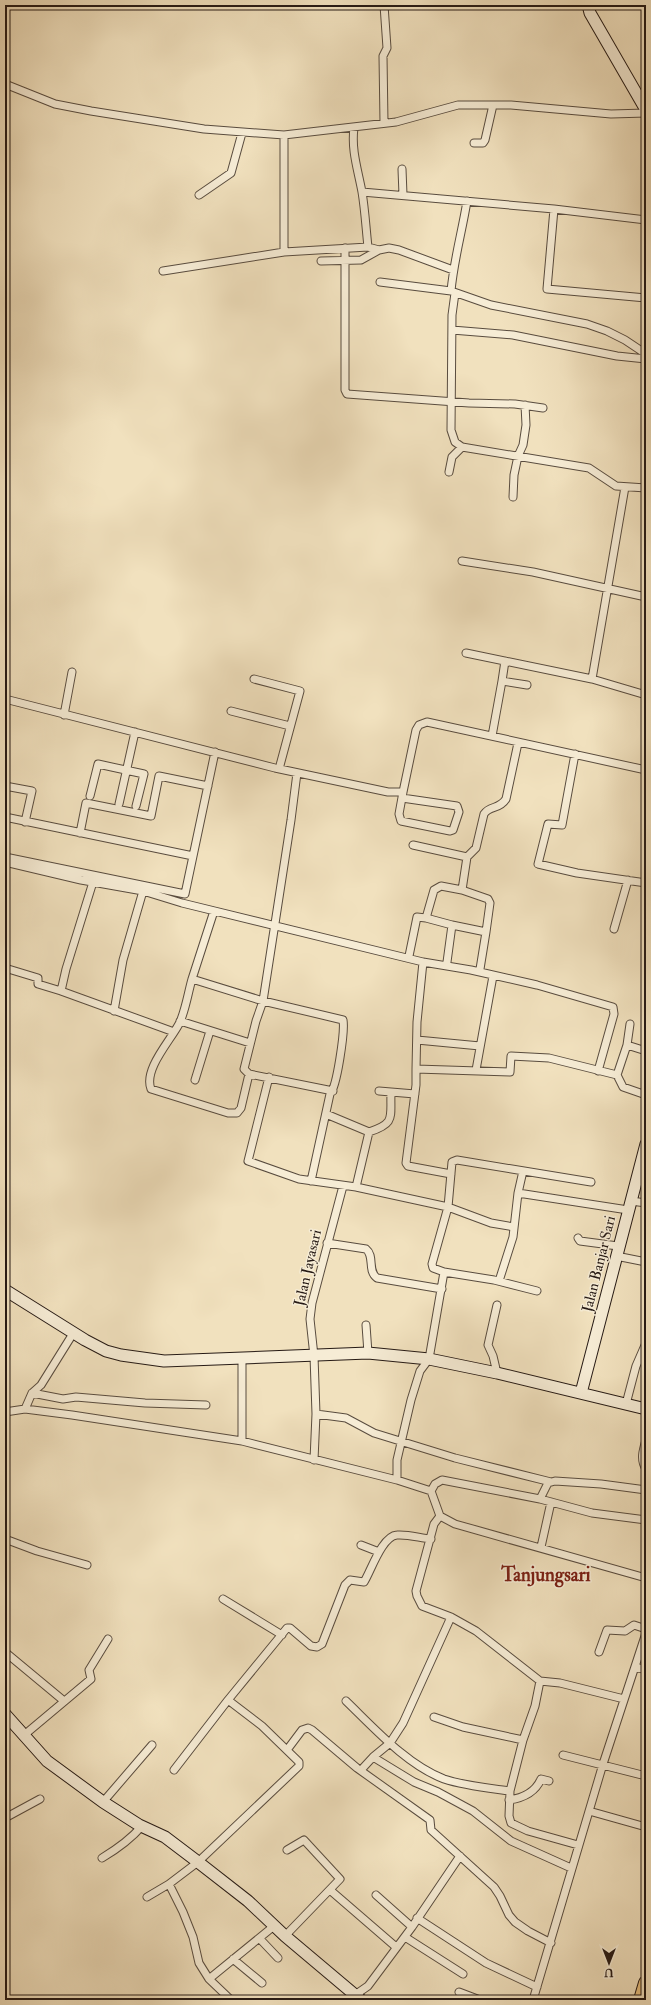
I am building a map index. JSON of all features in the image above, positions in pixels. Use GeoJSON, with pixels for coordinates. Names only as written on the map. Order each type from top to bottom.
{"type":"FeatureCollection","features":[{"type":"Feature","properties":{"kind":"highway"},"geometry":{"type":"LineString","coordinates":[[641,2000],[646,1983]]}},
{"type":"Feature","properties":{"kind":"street"},"geometry":{"type":"LineString","coordinates":[[384,5],[387,42],[383,56],[384,123]]}},
{"type":"Feature","properties":{"kind":"street"},"geometry":{"type":"LineString","coordinates":[[5,84],[55,104],[196,127],[242,133],[284,135],[354,128],[384,123],[458,105],[611,114],[646,111],[590,12],[588,5]]}},
{"type":"Feature","properties":{"kind":"street"},"geometry":{"type":"LineString","coordinates":[[474,143],[483,143],[485,140],[493,106]]}},
{"type":"Feature","properties":{"kind":"street"},"geometry":{"type":"LineString","coordinates":[[354,128],[353,139],[356,167],[362,192],[368,248]]}},
{"type":"Feature","properties":{"kind":"street"},"geometry":{"type":"LineString","coordinates":[[199,195],[231,173],[242,133]]}},
{"type":"Feature","properties":{"kind":"street"},"geometry":{"type":"LineString","coordinates":[[284,135],[284,252]]}},
{"type":"Feature","properties":{"kind":"street"},"geometry":{"type":"LineString","coordinates":[[402,169],[403,195]]}},
{"type":"Feature","properties":{"kind":"street"},"geometry":{"type":"LineString","coordinates":[[362,192],[554,209],[646,220]]}},
{"type":"Feature","properties":{"kind":"street"},"geometry":{"type":"LineString","coordinates":[[467,201],[453,270],[451,430],[455,442],[462,447],[589,468],[616,486],[646,488]]}},
{"type":"Feature","properties":{"kind":"street"},"geometry":{"type":"LineString","coordinates":[[554,209],[547,289],[646,298]]}},
{"type":"Feature","properties":{"kind":"street"},"geometry":{"type":"LineString","coordinates":[[345,248],[345,392],[349,395],[525,405],[543,408]]}},
{"type":"Feature","properties":{"kind":"street"},"geometry":{"type":"LineString","coordinates":[[163,271],[284,252],[345,248],[368,248],[379,250],[394,249],[453,270]]}},
{"type":"Feature","properties":{"kind":"street"},"geometry":{"type":"LineString","coordinates":[[321,261],[361,260],[379,250]]}},
{"type":"Feature","properties":{"kind":"street"},"geometry":{"type":"LineString","coordinates":[[380,282],[453,292],[491,305],[587,324],[606,330],[625,340],[646,354]]}},
{"type":"Feature","properties":{"kind":"street"},"geometry":{"type":"LineString","coordinates":[[452,330],[513,335],[617,356],[646,359]]}},
{"type":"Feature","properties":{"kind":"street"},"geometry":{"type":"LineString","coordinates":[[513,496],[514,475],[518,456],[523,445],[526,425],[525,405]]}},
{"type":"Feature","properties":{"kind":"street"},"geometry":{"type":"LineString","coordinates":[[449,472],[452,457],[462,447]]}},
{"type":"Feature","properties":{"kind":"street"},"geometry":{"type":"LineString","coordinates":[[592,679],[625,487]]}},
{"type":"Feature","properties":{"kind":"street"},"geometry":{"type":"LineString","coordinates":[[462,561],[533,572],[646,597]]}},
{"type":"Feature","properties":{"kind":"street"},"geometry":{"type":"LineString","coordinates":[[466,653],[592,679],[646,694]]}},
{"type":"Feature","properties":{"kind":"street"},"geometry":{"type":"LineString","coordinates":[[492,736],[505,661]]}},
{"type":"Feature","properties":{"kind":"street"},"geometry":{"type":"LineString","coordinates":[[64,714],[72,672]]}},
{"type":"Feature","properties":{"kind":"street"},"geometry":{"type":"LineString","coordinates":[[254,678],[300,691],[279,769]]}},
{"type":"Feature","properties":{"kind":"street"},"geometry":{"type":"LineString","coordinates":[[502,681],[527,685]]}},
{"type":"Feature","properties":{"kind":"street"},"geometry":{"type":"LineString","coordinates":[[5,699],[279,769],[388,792],[403,795],[457,806],[459,812],[456,826],[450,831],[403,822],[400,814],[403,795],[416,730],[419,725],[424,723],[435,723],[646,770]]}},
{"type":"Feature","properties":{"kind":"street"},"geometry":{"type":"LineString","coordinates":[[231,710],[290,726]]}},
{"type":"Feature","properties":{"kind":"street"},"geometry":{"type":"LineString","coordinates":[[119,804],[135,732]]}},
{"type":"Feature","properties":{"kind":"street"},"geometry":{"type":"LineString","coordinates":[[462,890],[467,857],[476,848],[484,814],[486,810],[502,805],[506,799],[518,742]]}},
{"type":"Feature","properties":{"kind":"street"},"geometry":{"type":"LineString","coordinates":[[5,857],[185,894],[215,752]]}},
{"type":"Feature","properties":{"kind":"street"},"geometry":{"type":"LineString","coordinates":[[575,754],[563,824],[561,826],[548,824],[538,864],[577,873],[646,883]]}},
{"type":"Feature","properties":{"kind":"street"},"geometry":{"type":"LineString","coordinates":[[90,796],[98,764],[126,770],[144,774],[136,806]]}},
{"type":"Feature","properties":{"kind":"street"},"geometry":{"type":"LineString","coordinates":[[297,773],[276,925],[263,1001],[244,1069],[249,1074],[333,1091]]}},
{"type":"Feature","properties":{"kind":"street"},"geometry":{"type":"LineString","coordinates":[[80,833],[86,803],[151,816],[159,776],[208,786]]}},
{"type":"Feature","properties":{"kind":"street"},"geometry":{"type":"LineString","coordinates":[[5,786],[32,791],[25,822]]}},
{"type":"Feature","properties":{"kind":"street"},"geometry":{"type":"LineString","coordinates":[[5,817],[193,856]]}},
{"type":"Feature","properties":{"kind":"street"},"geometry":{"type":"LineString","coordinates":[[413,845],[467,857]]}},
{"type":"Feature","properties":{"kind":"street"},"geometry":{"type":"LineString","coordinates":[[5,862],[143,892],[214,911],[423,962],[470,970],[537,985],[613,1007],[614,1014],[598,1071]]}},
{"type":"Feature","properties":{"kind":"street"},"geometry":{"type":"LineString","coordinates":[[614,929],[628,880]]}},
{"type":"Feature","properties":{"kind":"street"},"geometry":{"type":"LineString","coordinates":[[62,991],[66,969],[93,882]]}},
{"type":"Feature","properties":{"kind":"street"},"geometry":{"type":"LineString","coordinates":[[426,918],[436,888],[443,886],[462,890],[488,899],[490,903],[480,969]]}},
{"type":"Feature","properties":{"kind":"street"},"geometry":{"type":"LineString","coordinates":[[114,1011],[123,960],[143,892]]}},
{"type":"Feature","properties":{"kind":"street"},"geometry":{"type":"LineString","coordinates":[[214,911],[180,1021],[157,1058],[149,1084],[151,1089],[228,1113],[236,1113],[240,1108],[249,1074]]}},
{"type":"Feature","properties":{"kind":"street"},"geometry":{"type":"LineString","coordinates":[[409,956],[418,917],[486,932]]}},
{"type":"Feature","properties":{"kind":"street"},"geometry":{"type":"LineString","coordinates":[[447,962],[452,925]]}},
{"type":"Feature","properties":{"kind":"street"},"geometry":{"type":"LineString","coordinates":[[423,962],[417,1040],[415,1094],[406,1163],[408,1166],[451,1174]]}},
{"type":"Feature","properties":{"kind":"street"},"geometry":{"type":"LineString","coordinates":[[5,968],[38,978],[38,984],[62,991],[174,1032]]}},
{"type":"Feature","properties":{"kind":"street"},"geometry":{"type":"LineString","coordinates":[[476,1070],[493,976]]}},
{"type":"Feature","properties":{"kind":"street"},"geometry":{"type":"LineString","coordinates":[[192,979],[263,1001],[343,1020],[338,1071],[333,1091],[330,1094],[311,1181]]}},
{"type":"Feature","properties":{"kind":"street"},"geometry":{"type":"LineString","coordinates":[[180,1021],[250,1044]]}},
{"type":"Feature","properties":{"kind":"street"},"geometry":{"type":"LineString","coordinates":[[630,1024],[627,1045],[617,1076],[623,1087],[646,1095]]}},
{"type":"Feature","properties":{"kind":"street"},"geometry":{"type":"LineString","coordinates":[[195,1080],[210,1031]]}},
{"type":"Feature","properties":{"kind":"street"},"geometry":{"type":"LineString","coordinates":[[417,1040],[480,1046]]}},
{"type":"Feature","properties":{"kind":"street"},"geometry":{"type":"LineString","coordinates":[[627,1045],[646,1051]]}},
{"type":"Feature","properties":{"kind":"street"},"geometry":{"type":"LineString","coordinates":[[416,1068],[510,1072],[511,1056],[549,1058],[617,1076]]}},
{"type":"Feature","properties":{"kind":"street"},"geometry":{"type":"LineString","coordinates":[[268,1077],[248,1161],[276,1172],[311,1181],[356,1187],[448,1207],[491,1223],[514,1227]]}},
{"type":"Feature","properties":{"kind":"street"},"geometry":{"type":"LineString","coordinates":[[379,1091],[415,1094]]}},
{"type":"Feature","properties":{"kind":"street"},"geometry":{"type":"LineString","coordinates":[[326,1114],[368,1132],[385,1126],[389,1122],[391,1092]]}},
{"type":"Feature","properties":{"kind":"street"},"geometry":{"type":"LineString","coordinates":[[356,1187],[368,1132]]}},
{"type":"Feature","properties":{"kind":"street","name":"Jalan Banjar Sari"},"geometry":{"type":"LineString","coordinates":[[581,1393],[646,1144]]}},
{"type":"Feature","properties":{"kind":"street"},"geometry":{"type":"LineString","coordinates":[[538,1291],[499,1281],[444,1272],[433,1268],[432,1264],[448,1207],[452,1162],[457,1160],[591,1182]]}},
{"type":"Feature","properties":{"kind":"street"},"geometry":{"type":"LineString","coordinates":[[499,1281],[504,1269],[514,1227],[518,1193],[523,1171]]}},
{"type":"Feature","properties":{"kind":"street","name":"Jalan Jayasari"},"geometry":{"type":"LineString","coordinates":[[314,1460],[316,1414],[314,1356],[310,1319],[312,1303],[343,1186]]}},
{"type":"Feature","properties":{"kind":"street"},"geometry":{"type":"LineString","coordinates":[[518,1193],[629,1206],[646,1203]]}},
{"type":"Feature","properties":{"kind":"street"},"geometry":{"type":"LineString","coordinates":[[578,1238],[580,1241],[617,1251],[646,1262]]}},
{"type":"Feature","properties":{"kind":"street"},"geometry":{"type":"LineString","coordinates":[[327,1243],[366,1249],[370,1255],[372,1271],[377,1278],[442,1289]]}},
{"type":"Feature","properties":{"kind":"street"},"geometry":{"type":"LineString","coordinates":[[396,1480],[397,1460],[401,1440],[420,1371],[428,1359],[444,1272]]}},
{"type":"Feature","properties":{"kind":"street"},"geometry":{"type":"LineString","coordinates":[[5,1290],[106,1351],[146,1360],[164,1362],[314,1356],[358,1352],[428,1359],[497,1373],[512,1378],[646,1409]]}},
{"type":"Feature","properties":{"kind":"street"},"geometry":{"type":"LineString","coordinates":[[497,1305],[488,1345],[493,1356],[497,1373]]}},
{"type":"Feature","properties":{"kind":"street"},"geometry":{"type":"LineString","coordinates":[[366,1325],[368,1353]]}},
{"type":"Feature","properties":{"kind":"street"},"geometry":{"type":"LineString","coordinates":[[25,1409],[32,1393],[41,1385],[74,1332]]}},
{"type":"Feature","properties":{"kind":"street"},"geometry":{"type":"LineString","coordinates":[[626,1404],[636,1366],[646,1343]]}},
{"type":"Feature","properties":{"kind":"street"},"geometry":{"type":"LineString","coordinates":[[242,1359],[242,1441]]}},
{"type":"Feature","properties":{"kind":"street"},"geometry":{"type":"LineString","coordinates":[[32,1393],[63,1399],[76,1397],[145,1403],[206,1405]]}},
{"type":"Feature","properties":{"kind":"street"},"geometry":{"type":"LineString","coordinates":[[5,1412],[25,1409],[242,1441],[396,1480],[432,1491]]}},
{"type":"Feature","properties":{"kind":"street"},"geometry":{"type":"LineString","coordinates":[[316,1414],[346,1418],[374,1433],[401,1440],[455,1458],[551,1482],[602,1484],[646,1490]]}},
{"type":"Feature","properties":{"kind":"street"},"geometry":{"type":"LineString","coordinates":[[646,1440],[642,1456],[643,1464],[646,1469]]}},
{"type":"Feature","properties":{"kind":"street"},"geometry":{"type":"LineString","coordinates":[[646,1520],[592,1513],[540,1499],[442,1480],[435,1484],[432,1491],[440,1516],[455,1524],[542,1547],[646,1578]]}},
{"type":"Feature","properties":{"kind":"street"},"geometry":{"type":"LineString","coordinates":[[540,1499],[548,1483],[551,1482]]}},
{"type":"Feature","properties":{"kind":"street"},"geometry":{"type":"LineString","coordinates":[[542,1547],[551,1502]]}},
{"type":"Feature","properties":{"kind":"street"},"geometry":{"type":"LineString","coordinates":[[440,1516],[434,1524],[416,1591],[422,1606],[451,1617],[476,1631],[498,1646],[540,1681],[560,1683],[624,1699]]}},
{"type":"Feature","properties":{"kind":"street"},"geometry":{"type":"LineString","coordinates":[[174,1770],[228,1700],[282,1635],[290,1628],[311,1646],[320,1646],[324,1640],[345,1585],[350,1580],[364,1582],[379,1552],[389,1539],[396,1535],[431,1539]]}},
{"type":"Feature","properties":{"kind":"street"},"geometry":{"type":"LineString","coordinates":[[5,1539],[37,1551],[87,1565]]}},
{"type":"Feature","properties":{"kind":"street"},"geometry":{"type":"LineString","coordinates":[[361,1545],[379,1552]]}},
{"type":"Feature","properties":{"kind":"street"},"geometry":{"type":"LineString","coordinates":[[223,1599],[282,1635]]}},
{"type":"Feature","properties":{"kind":"street"},"geometry":{"type":"LineString","coordinates":[[360,1770],[390,1743],[407,1717],[451,1617]]}},
{"type":"Feature","properties":{"kind":"street"},"geometry":{"type":"LineString","coordinates":[[599,1652],[607,1630],[625,1631],[634,1625],[646,1629]]}},
{"type":"Feature","properties":{"kind":"street"},"geometry":{"type":"LineString","coordinates":[[533,2000],[551,1943],[588,1811],[646,1633]]}},
{"type":"Feature","properties":{"kind":"street"},"geometry":{"type":"LineString","coordinates":[[23,1736],[90,1679],[89,1670],[108,1639]]}},
{"type":"Feature","properties":{"kind":"street"},"geometry":{"type":"LineString","coordinates":[[5,1652],[64,1702]]}},
{"type":"Feature","properties":{"kind":"street"},"geometry":{"type":"LineString","coordinates":[[635,1667],[646,1670]]}},
{"type":"Feature","properties":{"kind":"street"},"geometry":{"type":"LineString","coordinates":[[540,1681],[535,1706],[523,1740],[510,1791],[509,1816],[511,1823],[528,1831],[578,1845]]}},
{"type":"Feature","properties":{"kind":"street"},"geometry":{"type":"LineString","coordinates":[[147,1897],[169,1884],[198,1862],[298,1769],[299,1762],[287,1750],[262,1726],[228,1700]]}},
{"type":"Feature","properties":{"kind":"street"},"geometry":{"type":"LineString","coordinates":[[346,1701],[390,1743],[427,1770],[443,1778],[465,1785],[510,1791]]}},
{"type":"Feature","properties":{"kind":"street"},"geometry":{"type":"LineString","coordinates":[[5,1714],[23,1736],[47,1761],[103,1802],[142,1826],[165,1837],[198,1862],[248,1901],[285,1936],[358,1997],[405,1937],[460,1856]]}},
{"type":"Feature","properties":{"kind":"street"},"geometry":{"type":"LineString","coordinates":[[434,1717],[463,1727],[523,1740]]}},
{"type":"Feature","properties":{"kind":"street"},"geometry":{"type":"LineString","coordinates":[[287,1750],[302,1730],[309,1728],[360,1770],[430,1820],[431,1830],[494,1887],[509,1915],[515,1922],[528,1931],[551,1943]]}},
{"type":"Feature","properties":{"kind":"street"},"geometry":{"type":"LineString","coordinates":[[103,1802],[152,1745]]}},
{"type":"Feature","properties":{"kind":"street"},"geometry":{"type":"LineString","coordinates":[[563,1755],[646,1776]]}},
{"type":"Feature","properties":{"kind":"street"},"geometry":{"type":"LineString","coordinates":[[373,1757],[414,1782],[438,1792],[473,1811],[511,1841],[571,1868]]}},
{"type":"Feature","properties":{"kind":"street"},"geometry":{"type":"LineString","coordinates":[[509,1800],[518,1798],[533,1791],[541,1779],[548,1782]]}},
{"type":"Feature","properties":{"kind":"street"},"geometry":{"type":"LineString","coordinates":[[5,1818],[40,1799]]}},
{"type":"Feature","properties":{"kind":"street"},"geometry":{"type":"LineString","coordinates":[[588,1811],[646,1827]]}},
{"type":"Feature","properties":{"kind":"street"},"geometry":{"type":"LineString","coordinates":[[102,1858],[120,1848],[133,1837],[142,1826]]}},
{"type":"Feature","properties":{"kind":"street"},"geometry":{"type":"LineString","coordinates":[[285,1936],[340,1879],[304,1840],[287,1850]]}},
{"type":"Feature","properties":{"kind":"street"},"geometry":{"type":"LineString","coordinates":[[169,1884],[183,1912],[193,1938],[199,1963],[209,1979],[231,2000]]}},
{"type":"Feature","properties":{"kind":"street"},"geometry":{"type":"LineString","coordinates":[[330,1890],[396,1948]]}},
{"type":"Feature","properties":{"kind":"street"},"geometry":{"type":"LineString","coordinates":[[376,1895],[412,1927]]}},
{"type":"Feature","properties":{"kind":"street"},"geometry":{"type":"LineString","coordinates":[[417,1918],[486,1963],[537,1987]]}},
{"type":"Feature","properties":{"kind":"street"},"geometry":{"type":"LineString","coordinates":[[209,1979],[260,1939],[274,1926]]}},
{"type":"Feature","properties":{"kind":"street"},"geometry":{"type":"LineString","coordinates":[[405,1937],[463,1974]]}},
{"type":"Feature","properties":{"kind":"street"},"geometry":{"type":"LineString","coordinates":[[260,1939],[278,1958]]}},
{"type":"Feature","properties":{"kind":"street"},"geometry":{"type":"LineString","coordinates":[[233,1959],[262,1984]]}},
{"type":"Feature","properties":{"kind":"street"},"geometry":{"type":"LineString","coordinates":[[460,1992],[480,2000]]}},
{"type":"Feature","properties":{"kind":"district","name":"Tanjungsari"},"geometry":{"type":"Point","coordinates":[546,1575]}}]}
